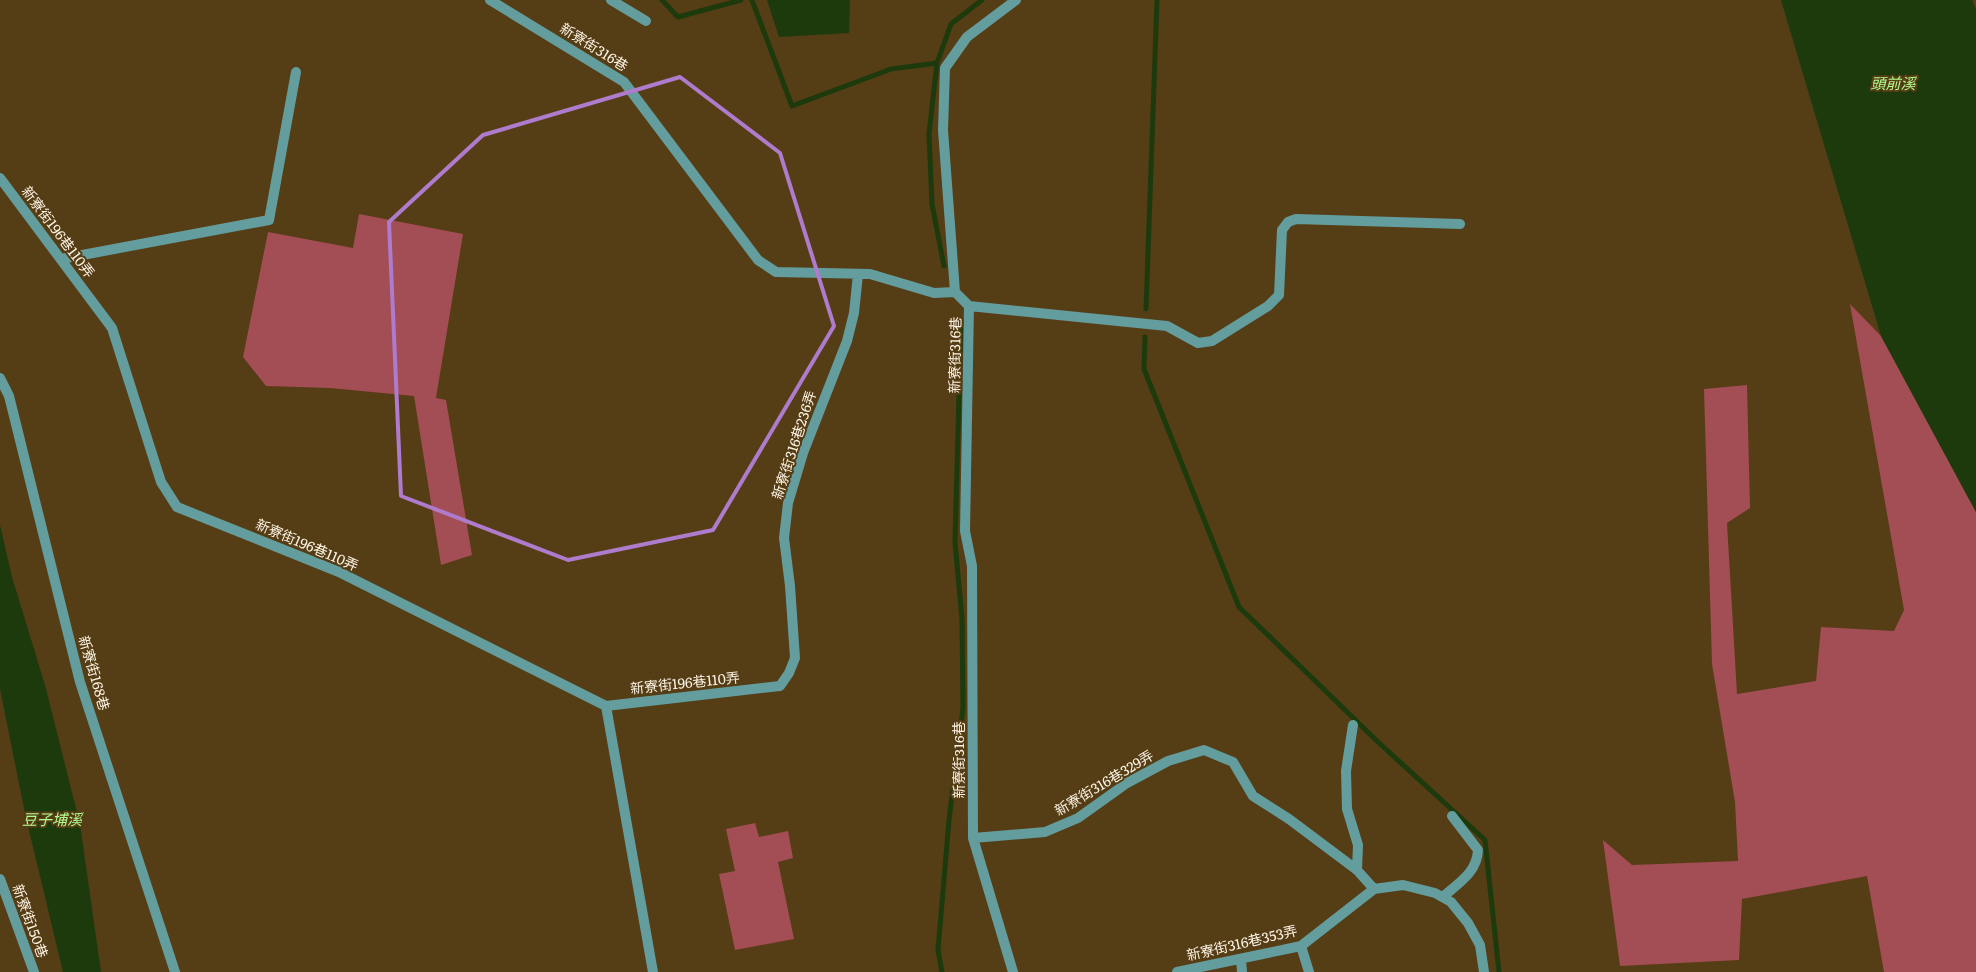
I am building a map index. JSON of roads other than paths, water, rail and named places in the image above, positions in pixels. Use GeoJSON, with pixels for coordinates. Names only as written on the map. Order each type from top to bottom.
{"type":"FeatureCollection","features":[{"type":"Feature","properties":{"kind":"street","name":"新寮街316巷"},"geometry":{"type":"LineString","coordinates":[[490,0],[624,82],[758,260],[776,272],[870,274],[934,293],[956,292],[969,306],[965,532],[972,566],[972,838],[1013,972]]}},
{"type":"Feature","properties":{"kind":"street"},"geometry":{"type":"LineString","coordinates":[[611,0],[646,21]]}},
{"type":"Feature","properties":{"kind":"street"},"geometry":{"type":"LineString","coordinates":[[956,292],[943,130],[945,68],[967,37],[1016,0]]}},
{"type":"Feature","properties":{"kind":"street"},"geometry":{"type":"LineString","coordinates":[[62,259],[269,220],[296,72]]}},
{"type":"Feature","properties":{"kind":"street","name":"新寮街196巷110弄"},"geometry":{"type":"LineString","coordinates":[[0,178],[112,328],[160,482],[177,506],[339,572],[606,706],[780,686]]}},
{"type":"Feature","properties":{"kind":"street"},"geometry":{"type":"LineString","coordinates":[[969,306],[1167,326],[1198,343],[1212,341],[1268,306],[1279,295],[1282,230],[1288,222],[1296,218],[1460,224]]}},
{"type":"Feature","properties":{"kind":"street","name":"新寮街316巷236弄"},"geometry":{"type":"LineString","coordinates":[[780,686],[789,673],[795,658],[790,586],[784,538],[788,503],[803,453],[847,341],[854,313],[858,274]]}},
{"type":"Feature","properties":{"kind":"street","name":"新寮街168巷"},"geometry":{"type":"LineString","coordinates":[[0,378],[9,396],[80,682],[175,972]]}},
{"type":"Feature","properties":{"kind":"street"},"geometry":{"type":"LineString","coordinates":[[606,706],[652,972]]}},
{"type":"Feature","properties":{"kind":"street"},"geometry":{"type":"LineString","coordinates":[[1353,725],[1346,771],[1347,810],[1358,846],[1357,870]]}},
{"type":"Feature","properties":{"kind":"street","name":"新寮街316巷329弄"},"geometry":{"type":"LineString","coordinates":[[972,838],[1045,832],[1078,818],[1126,783],[1168,761],[1204,750],[1233,762],[1253,796],[1289,819],[1357,870],[1374,889]]}},
{"type":"Feature","properties":{"kind":"street"},"geometry":{"type":"LineString","coordinates":[[1443,897],[1471,872],[1477,862],[1478,850],[1452,816]]}},
{"type":"Feature","properties":{"kind":"street","name":"新寮街150巷"},"geometry":{"type":"LineString","coordinates":[[0,879],[34,972]]}},
{"type":"Feature","properties":{"kind":"street"},"geometry":{"type":"LineString","coordinates":[[1374,889],[1403,885],[1443,897],[1451,902],[1468,922],[1480,945],[1484,972]]}},
{"type":"Feature","properties":{"kind":"street","name":"新寮街316巷353弄"},"geometry":{"type":"LineString","coordinates":[[1177,972],[1301,946],[1374,889]]}},
{"type":"Feature","properties":{"kind":"street"},"geometry":{"type":"LineString","coordinates":[[1301,946],[1309,972]]}},
{"type":"Feature","properties":{"kind":"street"},"geometry":{"type":"LineString","coordinates":[[1241,960],[1242,972]]}},
{"type":"Feature","properties":{"kind":"water"},"geometry":{"type":"Polygon","coordinates":[[[767,0],[850,0],[849,33],[779,37],[767,0]]]}},
{"type":"Feature","properties":{"kind":"water","name":"頭前溪"},"geometry":{"type":"Polygon","coordinates":[[[1781,0],[1972,0],[1976,9],[1976,512],[1881,336],[1781,0]]]}},
{"type":"Feature","properties":{"kind":"water","name":"豆子埔溪"},"geometry":{"type":"Polygon","coordinates":[[[0,525],[12,577],[45,685],[80,824],[101,972],[63,972],[26,818],[0,689],[0,525]]]}},
{"type":"Feature","properties":{"kind":"waterway"},"geometry":{"type":"LineString","coordinates":[[662,0],[678,17],[741,0]]}},
{"type":"Feature","properties":{"kind":"waterway"},"geometry":{"type":"LineString","coordinates":[[752,0],[792,106],[891,69],[937,63]]}},
{"type":"Feature","properties":{"kind":"waterway"},"geometry":{"type":"LineString","coordinates":[[944,266],[932,204],[929,134],[937,63],[951,24],[982,0]]}},
{"type":"Feature","properties":{"kind":"waterway"},"geometry":{"type":"LineString","coordinates":[[1146,309],[1157,0]]}},
{"type":"Feature","properties":{"kind":"waterway"},"geometry":{"type":"LineString","coordinates":[[942,972],[938,950],[949,820],[963,708],[962,619],[955,542],[961,320]]}},
{"type":"Feature","properties":{"kind":"waterway"},"geometry":{"type":"LineString","coordinates":[[1145,337],[1144,369],[1239,607],[1377,741],[1485,840],[1499,972]]}}]}
